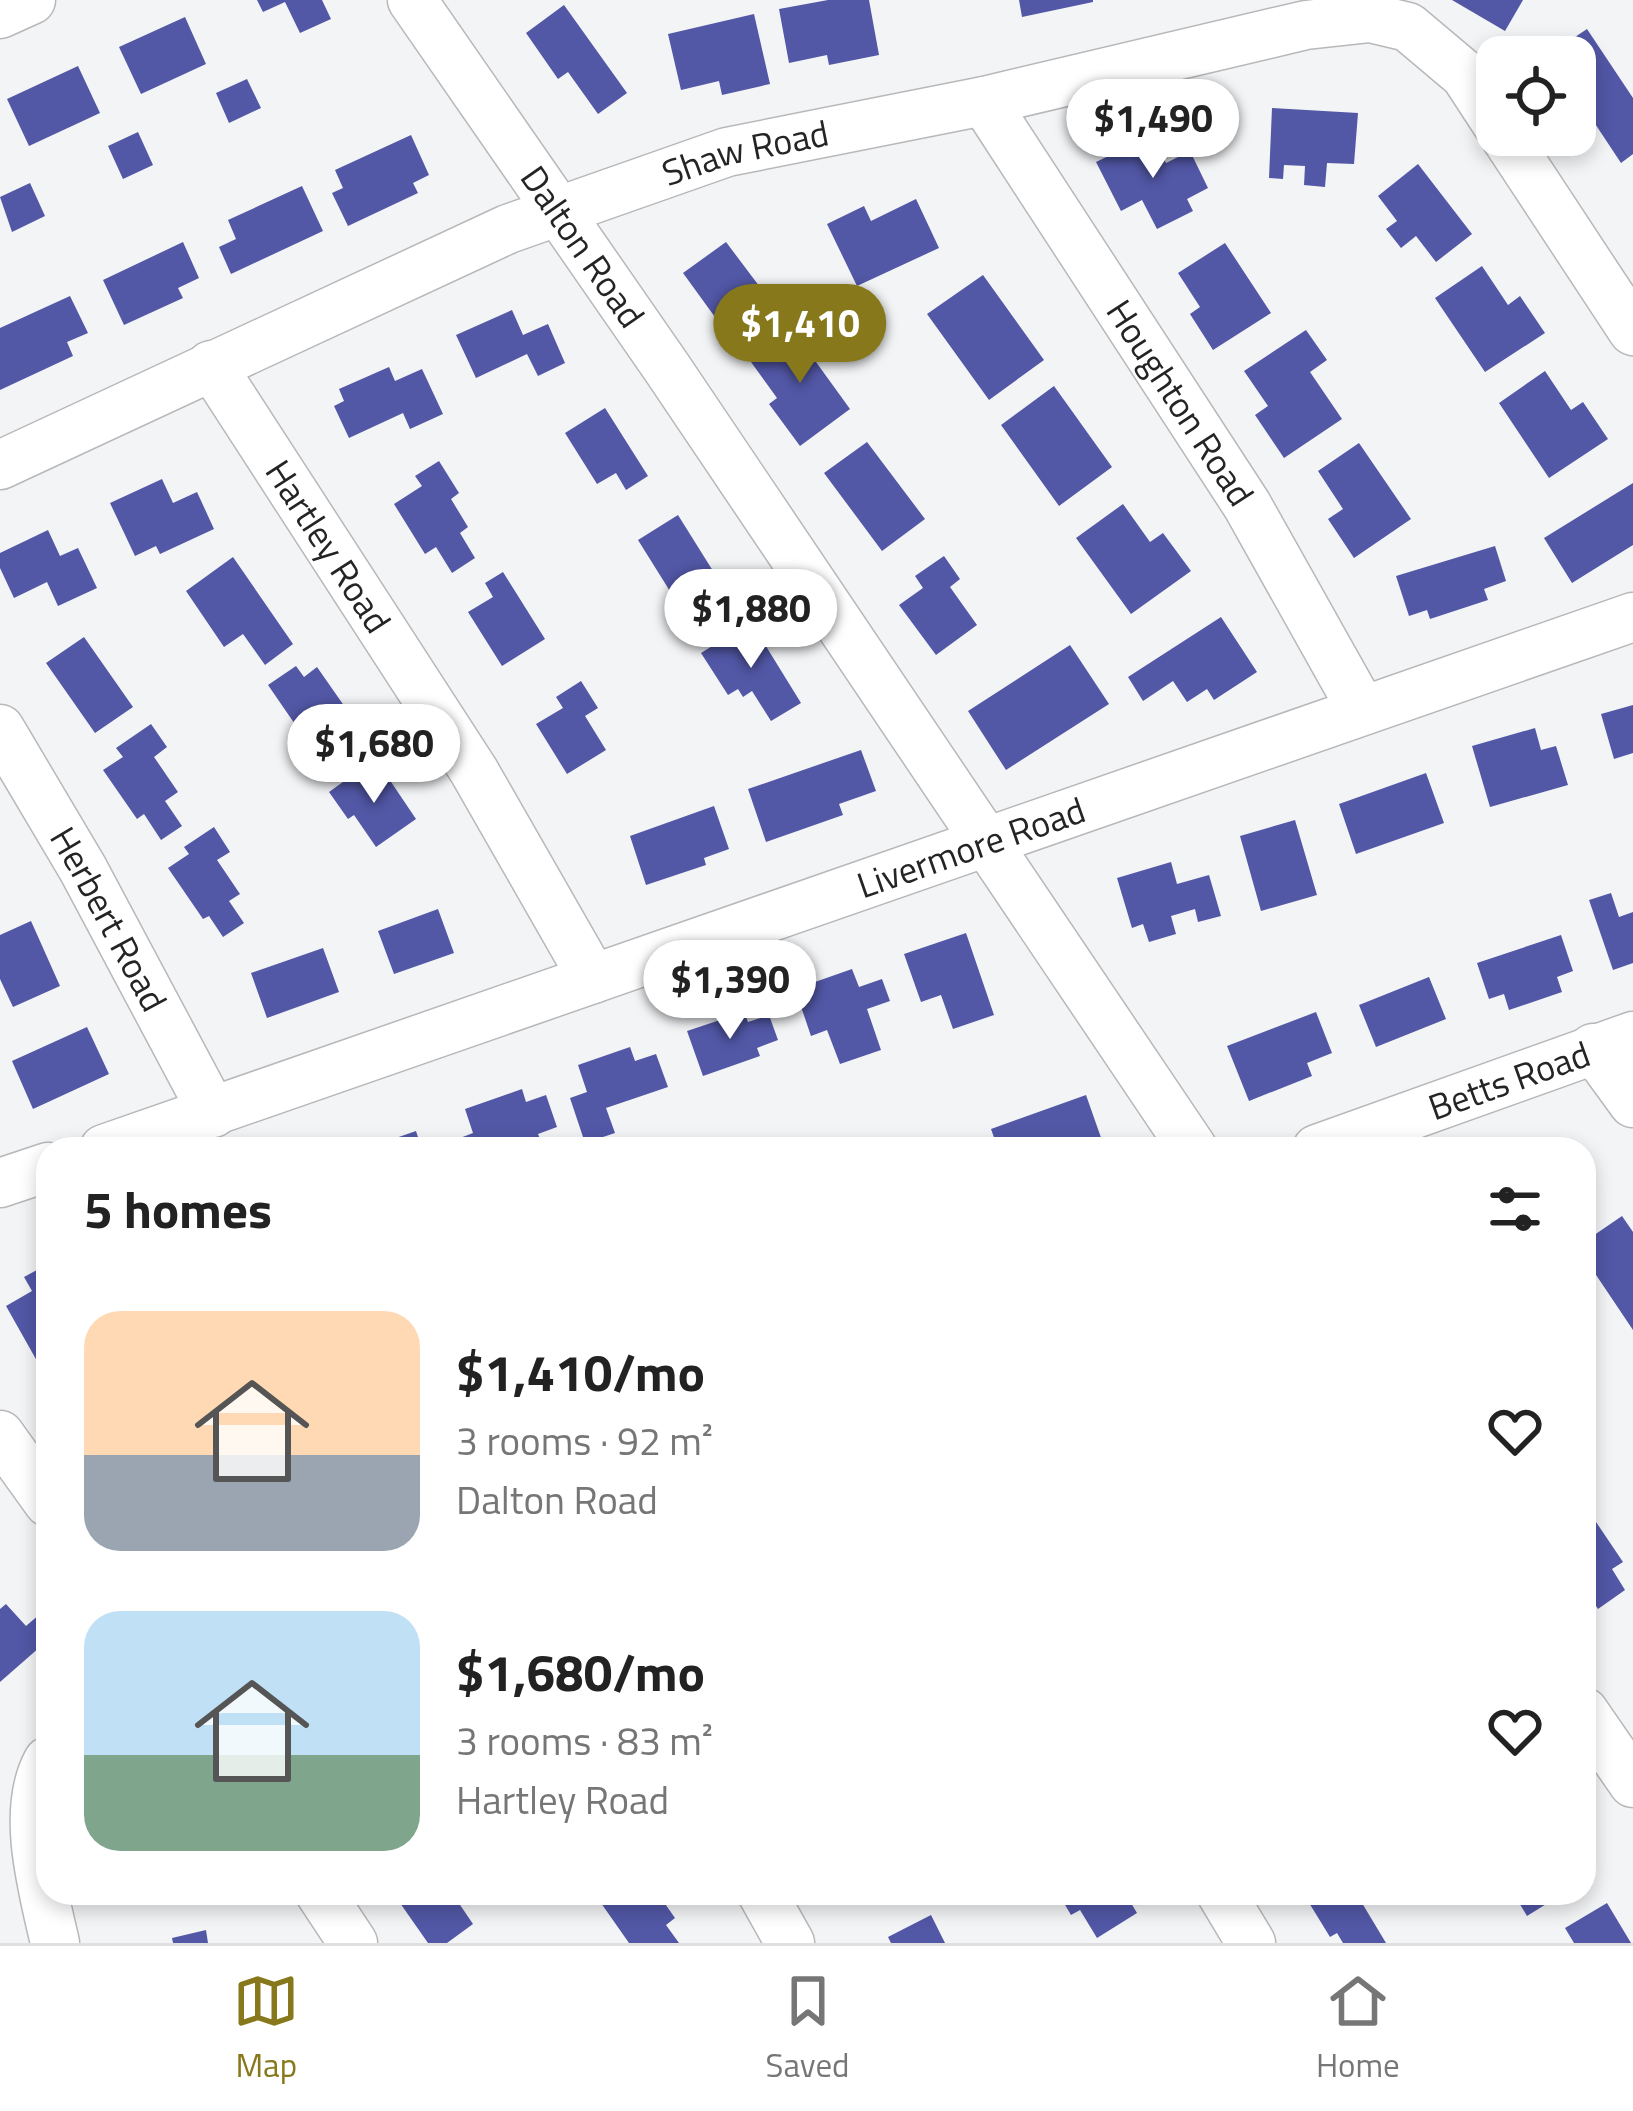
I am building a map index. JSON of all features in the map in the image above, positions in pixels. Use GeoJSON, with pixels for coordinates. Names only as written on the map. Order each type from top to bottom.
{"type":"FeatureCollection","features":[{"type":"Feature","properties":{"kind":"street"},"geometry":{"type":"LineString","coordinates":[[0,14],[31,0]]}},
{"type":"Feature","properties":{"kind":"street","name":"Dalton Road"},"geometry":{"type":"LineString","coordinates":[[412,0],[990,843],[1185,1137]]}},
{"type":"Feature","properties":{"kind":"street","name":"Shaw Road"},"geometry":{"type":"LineString","coordinates":[[0,465],[508,229],[727,152],[984,101],[1306,26],[1370,18],[1408,27],[1465,75],[1476,92]]}},
{"type":"Feature","properties":{"kind":"street","name":"Houghton Road"},"geometry":{"type":"LineString","coordinates":[[984,101],[1247,505],[1362,710]]}},
{"type":"Feature","properties":{"kind":"street"},"geometry":{"type":"LineString","coordinates":[[1518,156],[1633,331]]}},
{"type":"Feature","properties":{"kind":"street","name":"Hartley Road"},"geometry":{"type":"LineString","coordinates":[[211,364],[474,771],[593,979]]}},
{"type":"Feature","properties":{"kind":"street","name":"Livermore Road"},"geometry":{"type":"LineString","coordinates":[[141,1137],[1633,617]]}},
{"type":"Feature","properties":{"kind":"street","name":"Herbert Road"},"geometry":{"type":"LineString","coordinates":[[0,729],[82,868],[214,1113]]}},
{"type":"Feature","properties":{"kind":"street"},"geometry":{"type":"LineString","coordinates":[[1613,1042],[1633,1103]]}},
{"type":"Feature","properties":{"kind":"street","name":"Betts Road"},"geometry":{"type":"LineString","coordinates":[[1350,1137],[1613,1042]]}},
{"type":"Feature","properties":{"kind":"street"},"geometry":{"type":"LineString","coordinates":[[0,1183],[36,1171]]}},
{"type":"Feature","properties":{"kind":"street"},"geometry":{"type":"LineString","coordinates":[[0,1435],[36,1485]]}},
{"type":"Feature","properties":{"kind":"street"},"geometry":{"type":"LineString","coordinates":[[1596,1729],[1633,1783]]}},
{"type":"Feature","properties":{"kind":"street"},"geometry":{"type":"LineString","coordinates":[[36,1782],[36,1812]]}},
{"type":"Feature","properties":{"kind":"street"},"geometry":{"type":"LineString","coordinates":[[46,1905],[55,1943]]}},
{"type":"Feature","properties":{"kind":"street"},"geometry":{"type":"LineString","coordinates":[[328,1905],[353,1943]]}},
{"type":"Feature","properties":{"kind":"street"},"geometry":{"type":"LineString","coordinates":[[769,1905],[790,1943]]}},
{"type":"Feature","properties":{"kind":"street"},"geometry":{"type":"LineString","coordinates":[[1228,1905],[1251,1943]]}},
{"type":"Feature","properties":{"kind":"building"},"geometry":{"type":"Polygon","coordinates":[[[257,0],[322,0],[331,19],[300,33],[285,2],[263,12],[257,0]]]}},
{"type":"Feature","properties":{"kind":"building"},"geometry":{"type":"Polygon","coordinates":[[[828,0],[869,0],[879,55],[829,65],[827,55],[789,63],[779,9],[828,0]]]}},
{"type":"Feature","properties":{"kind":"building"},"geometry":{"type":"Polygon","coordinates":[[[1019,0],[1093,0],[1093,2],[1022,17],[1019,0]]]}},
{"type":"Feature","properties":{"kind":"building"},"geometry":{"type":"Polygon","coordinates":[[[1452,0],[1523,0],[1505,31],[1452,0]]]}},
{"type":"Feature","properties":{"kind":"building"},"geometry":{"type":"Polygon","coordinates":[[[564,5],[627,93],[598,114],[568,72],[558,79],[526,33],[564,5]]]}},
{"type":"Feature","properties":{"kind":"building"},"geometry":{"type":"Polygon","coordinates":[[[754,14],[770,84],[722,95],[719,81],[681,90],[668,34],[754,14]]]}},
{"type":"Feature","properties":{"kind":"building"},"geometry":{"type":"Polygon","coordinates":[[[185,17],[206,64],[141,94],[119,47],[185,17]]]}},
{"type":"Feature","properties":{"kind":"building"},"geometry":{"type":"Polygon","coordinates":[[[1596,42],[1633,98],[1633,154],[1621,163],[1596,125],[1596,42]]]}},
{"type":"Feature","properties":{"kind":"building"},"geometry":{"type":"Polygon","coordinates":[[[78,66],[100,113],[29,146],[7,99],[78,66]]]}},
{"type":"Feature","properties":{"kind":"building"},"geometry":{"type":"Polygon","coordinates":[[[247,79],[261,108],[229,123],[216,93],[247,79]]]}},
{"type":"Feature","properties":{"kind":"building"},"geometry":{"type":"Polygon","coordinates":[[[1272,108],[1358,113],[1354,164],[1327,163],[1325,187],[1304,185],[1305,166],[1284,165],[1283,179],[1269,178],[1272,108]]]}},
{"type":"Feature","properties":{"kind":"building"},"geometry":{"type":"Polygon","coordinates":[[[138,132],[153,165],[123,179],[108,146],[138,132]]]}},
{"type":"Feature","properties":{"kind":"building"},"geometry":{"type":"Polygon","coordinates":[[[411,135],[429,175],[413,183],[418,193],[348,226],[332,193],[343,188],[335,170],[411,135]]]}},
{"type":"Feature","properties":{"kind":"building"},"geometry":{"type":"Polygon","coordinates":[[[1152,135],[1166,163],[1190,151],[1208,188],[1187,199],[1193,211],[1157,229],[1142,200],[1121,211],[1096,162],[1152,135]]]}},
{"type":"Feature","properties":{"kind":"building"},"geometry":{"type":"Polygon","coordinates":[[[1418,164],[1472,234],[1436,262],[1416,236],[1401,248],[1386,229],[1397,221],[1378,196],[1418,164]]]}},
{"type":"Feature","properties":{"kind":"building"},"geometry":{"type":"Polygon","coordinates":[[[30,183],[45,216],[12,232],[0,197],[30,183]]]}},
{"type":"Feature","properties":{"kind":"building"},"geometry":{"type":"Polygon","coordinates":[[[302,186],[323,231],[231,274],[219,247],[236,239],[228,220],[302,186]]]}},
{"type":"Feature","properties":{"kind":"building"},"geometry":{"type":"Polygon","coordinates":[[[916,199],[939,248],[857,286],[827,224],[864,206],[871,221],[916,199]]]}},
{"type":"Feature","properties":{"kind":"building"},"geometry":{"type":"Polygon","coordinates":[[[183,242],[199,278],[178,288],[183,298],[124,325],[103,280],[183,242]]]}},
{"type":"Feature","properties":{"kind":"building"},"geometry":{"type":"Polygon","coordinates":[[[726,242],[772,303],[728,335],[683,273],[726,242]]]}},
{"type":"Feature","properties":{"kind":"building"},"geometry":{"type":"Polygon","coordinates":[[[1225,243],[1271,313],[1213,350],[1190,314],[1200,307],[1178,273],[1225,243]]]}},
{"type":"Feature","properties":{"kind":"building"},"geometry":{"type":"Polygon","coordinates":[[[1482,266],[1508,305],[1520,296],[1545,333],[1485,372],[1435,298],[1482,266]]]}},
{"type":"Feature","properties":{"kind":"building"},"geometry":{"type":"Polygon","coordinates":[[[983,275],[1044,360],[989,400],[927,314],[983,275]]]}},
{"type":"Feature","properties":{"kind":"building"},"geometry":{"type":"Polygon","coordinates":[[[70,296],[88,333],[67,342],[73,356],[0,390],[0,328],[70,296]]]}},
{"type":"Feature","properties":{"kind":"building"},"geometry":{"type":"Polygon","coordinates":[[[512,310],[523,335],[548,324],[565,363],[538,376],[527,354],[476,378],[456,335],[512,310]]]}},
{"type":"Feature","properties":{"kind":"building"},"geometry":{"type":"Polygon","coordinates":[[[801,325],[824,356],[816,362],[850,409],[800,446],[769,404],[777,398],[751,362],[801,325]]]}},
{"type":"Feature","properties":{"kind":"building"},"geometry":{"type":"Polygon","coordinates":[[[1306,330],[1327,360],[1310,372],[1342,419],[1284,458],[1255,415],[1268,406],[1244,371],[1306,330]]]}},
{"type":"Feature","properties":{"kind":"building"},"geometry":{"type":"Polygon","coordinates":[[[389,367],[395,381],[422,369],[443,414],[410,429],[403,413],[349,438],[334,406],[344,401],[339,389],[389,367]]]}},
{"type":"Feature","properties":{"kind":"building"},"geometry":{"type":"Polygon","coordinates":[[[1545,371],[1571,410],[1583,402],[1608,439],[1549,478],[1499,403],[1545,371]]]}},
{"type":"Feature","properties":{"kind":"building"},"geometry":{"type":"Polygon","coordinates":[[[1054,386],[1112,467],[1059,506],[1001,425],[1054,386]]]}},
{"type":"Feature","properties":{"kind":"building"},"geometry":{"type":"Polygon","coordinates":[[[605,408],[648,476],[626,490],[616,473],[597,484],[565,433],[605,408]]]}},
{"type":"Feature","properties":{"kind":"building"},"geometry":{"type":"Polygon","coordinates":[[[867,442],[925,519],[882,551],[824,473],[867,442]]]}},
{"type":"Feature","properties":{"kind":"building"},"geometry":{"type":"Polygon","coordinates":[[[1359,443],[1411,519],[1354,558],[1328,519],[1343,509],[1318,471],[1359,443]]]}},
{"type":"Feature","properties":{"kind":"building"},"geometry":{"type":"Polygon","coordinates":[[[439,461],[459,493],[451,499],[468,527],[460,533],[475,558],[452,573],[436,547],[425,554],[394,504],[422,486],[415,476],[439,461]]]}},
{"type":"Feature","properties":{"kind":"building"},"geometry":{"type":"Polygon","coordinates":[[[162,479],[173,503],[197,492],[214,529],[160,554],[156,546],[135,556],[110,503],[162,479]]]}},
{"type":"Feature","properties":{"kind":"building"},"geometry":{"type":"Polygon","coordinates":[[[1633,483],[1633,545],[1572,583],[1544,538],[1633,483]]]}},
{"type":"Feature","properties":{"kind":"building"},"geometry":{"type":"Polygon","coordinates":[[[1123,504],[1150,542],[1163,533],[1191,571],[1131,614],[1076,538],[1123,504]]]}},
{"type":"Feature","properties":{"kind":"building"},"geometry":{"type":"Polygon","coordinates":[[[678,515],[718,579],[678,604],[638,540],[678,515]]]}},
{"type":"Feature","properties":{"kind":"building"},"geometry":{"type":"Polygon","coordinates":[[[48,530],[60,556],[78,548],[97,588],[58,606],[47,582],[14,598],[0,568],[0,553],[48,530]]]}},
{"type":"Feature","properties":{"kind":"building"},"geometry":{"type":"Polygon","coordinates":[[[1495,546],[1506,581],[1484,589],[1488,600],[1430,619],[1427,610],[1409,616],[1396,576],[1495,546]]]}},
{"type":"Feature","properties":{"kind":"building"},"geometry":{"type":"Polygon","coordinates":[[[944,556],[960,579],[950,587],[977,625],[936,655],[899,605],[923,588],[915,576],[944,556]]]}},
{"type":"Feature","properties":{"kind":"building"},"geometry":{"type":"Polygon","coordinates":[[[233,557],[293,644],[265,665],[243,634],[224,647],[186,591],[233,557]]]}},
{"type":"Feature","properties":{"kind":"building"},"geometry":{"type":"Polygon","coordinates":[[[503,572],[545,639],[502,666],[468,612],[493,597],[485,583],[503,572]]]}},
{"type":"Feature","properties":{"kind":"building"},"geometry":{"type":"Polygon","coordinates":[[[1221,617],[1257,672],[1214,700],[1207,689],[1187,702],[1173,681],[1143,701],[1128,677],[1221,617]]]}},
{"type":"Feature","properties":{"kind":"building"},"geometry":{"type":"Polygon","coordinates":[[[751,622],[801,703],[771,721],[752,691],[743,697],[738,689],[728,695],[701,653],[751,622]]]}},
{"type":"Feature","properties":{"kind":"building"},"geometry":{"type":"Polygon","coordinates":[[[84,637],[133,707],[95,733],[46,663],[84,637]]]}},
{"type":"Feature","properties":{"kind":"building"},"geometry":{"type":"Polygon","coordinates":[[[1070,645],[1109,704],[1006,770],[968,711],[1070,645]]]}},
{"type":"Feature","properties":{"kind":"building"},"geometry":{"type":"Polygon","coordinates":[[[296,666],[304,677],[317,667],[354,720],[312,749],[268,685],[296,666]]]}},
{"type":"Feature","properties":{"kind":"building"},"geometry":{"type":"Polygon","coordinates":[[[581,681],[598,708],[585,716],[606,750],[567,774],[536,724],[563,708],[556,697],[581,681]]]}},
{"type":"Feature","properties":{"kind":"building"},"geometry":{"type":"Polygon","coordinates":[[[1633,705],[1633,753],[1614,759],[1601,714],[1633,705]]]}},
{"type":"Feature","properties":{"kind":"building"},"geometry":{"type":"Polygon","coordinates":[[[151,724],[167,747],[154,757],[178,792],[165,801],[182,826],[161,840],[144,814],[137,819],[103,770],[123,757],[116,748],[151,724]]]}},
{"type":"Feature","properties":{"kind":"building"},"geometry":{"type":"Polygon","coordinates":[[[1535,728],[1541,750],[1556,746],[1568,785],[1490,807],[1472,746],[1535,728]]]}},
{"type":"Feature","properties":{"kind":"building"},"geometry":{"type":"Polygon","coordinates":[[[861,750],[876,791],[839,804],[843,815],[766,842],[748,789],[861,750]]]}},
{"type":"Feature","properties":{"kind":"building"},"geometry":{"type":"Polygon","coordinates":[[[383,770],[416,819],[376,847],[354,815],[348,819],[329,792],[354,774],[362,785],[383,770]]]}},
{"type":"Feature","properties":{"kind":"building"},"geometry":{"type":"Polygon","coordinates":[[[1426,773],[1444,823],[1356,854],[1339,804],[1426,773]]]}},
{"type":"Feature","properties":{"kind":"building"},"geometry":{"type":"Polygon","coordinates":[[[714,806],[729,849],[704,858],[706,865],[646,885],[630,836],[714,806]]]}},
{"type":"Feature","properties":{"kind":"building"},"geometry":{"type":"Polygon","coordinates":[[[1295,820],[1317,895],[1261,911],[1240,836],[1295,820]]]}},
{"type":"Feature","properties":{"kind":"building"},"geometry":{"type":"Polygon","coordinates":[[[214,827],[230,852],[217,860],[240,894],[229,901],[244,923],[223,937],[209,916],[203,919],[168,868],[189,854],[184,847],[214,827]]]}},
{"type":"Feature","properties":{"kind":"building"},"geometry":{"type":"Polygon","coordinates":[[[1171,862],[1177,884],[1209,875],[1221,916],[1198,922],[1195,909],[1171,916],[1176,934],[1149,942],[1143,924],[1132,928],[1117,878],[1171,862]]]}},
{"type":"Feature","properties":{"kind":"building"},"geometry":{"type":"Polygon","coordinates":[[[1611,893],[1619,917],[1633,912],[1633,963],[1613,970],[1589,900],[1611,893]]]}},
{"type":"Feature","properties":{"kind":"building"},"geometry":{"type":"Polygon","coordinates":[[[438,909],[454,953],[394,974],[378,931],[438,909]]]}},
{"type":"Feature","properties":{"kind":"building"},"geometry":{"type":"Polygon","coordinates":[[[31,921],[60,986],[13,1007],[0,979],[0,935],[31,921]]]}},
{"type":"Feature","properties":{"kind":"building"},"geometry":{"type":"Polygon","coordinates":[[[966,933],[994,1015],[953,1029],[941,995],[921,1002],[904,954],[966,933]]]}},
{"type":"Feature","properties":{"kind":"building"},"geometry":{"type":"Polygon","coordinates":[[[1561,935],[1573,971],[1557,977],[1562,992],[1509,1010],[1504,994],[1489,999],[1477,963],[1561,935]]]}},
{"type":"Feature","properties":{"kind":"building"},"geometry":{"type":"Polygon","coordinates":[[[323,948],[339,992],[267,1018],[251,973],[323,948]]]}},
{"type":"Feature","properties":{"kind":"building"},"geometry":{"type":"Polygon","coordinates":[[[852,969],[859,987],[882,979],[890,1001],[867,1009],[881,1050],[840,1064],[827,1030],[811,1036],[795,989],[852,969]]]}},
{"type":"Feature","properties":{"kind":"building"},"geometry":{"type":"Polygon","coordinates":[[[1429,977],[1446,1019],[1376,1047],[1359,1005],[1429,977]]]}},
{"type":"Feature","properties":{"kind":"building"},"geometry":{"type":"Polygon","coordinates":[[[744,1012],[748,1022],[769,1015],[778,1040],[757,1048],[760,1056],[703,1076],[687,1031],[744,1012]]]}},
{"type":"Feature","properties":{"kind":"building"},"geometry":{"type":"Polygon","coordinates":[[[1316,1012],[1332,1053],[1307,1063],[1312,1076],[1249,1101],[1227,1046],[1316,1012]]]}},
{"type":"Feature","properties":{"kind":"building"},"geometry":{"type":"Polygon","coordinates":[[[87,1027],[109,1074],[33,1109],[12,1061],[87,1027]]]}},
{"type":"Feature","properties":{"kind":"building"},"geometry":{"type":"Polygon","coordinates":[[[630,1047],[635,1061],[656,1054],[668,1087],[606,1108],[615,1133],[583,1137],[570,1098],[587,1092],[578,1065],[630,1047]]]}},
{"type":"Feature","properties":{"kind":"building"},"geometry":{"type":"Polygon","coordinates":[[[522,1089],[526,1102],[546,1095],[557,1127],[539,1137],[463,1137],[473,1133],[465,1109],[522,1089]]]}},
{"type":"Feature","properties":{"kind":"building"},"geometry":{"type":"Polygon","coordinates":[[[1086,1095],[1101,1137],[994,1137],[991,1129],[1086,1095]]]}},
{"type":"Feature","properties":{"kind":"building"},"geometry":{"type":"Polygon","coordinates":[[[1622,1216],[1633,1232],[1633,1330],[1596,1275],[1596,1234],[1622,1216]]]}},
{"type":"Feature","properties":{"kind":"building"},"geometry":{"type":"Polygon","coordinates":[[[36,1270],[36,1359],[6,1306],[32,1291],[24,1277],[36,1270]]]}},
{"type":"Feature","properties":{"kind":"building"},"geometry":{"type":"Polygon","coordinates":[[[1596,1522],[1623,1562],[1612,1569],[1625,1590],[1598,1609],[1596,1522]]]}},
{"type":"Feature","properties":{"kind":"building"},"geometry":{"type":"Polygon","coordinates":[[[6,1604],[26,1626],[36,1617],[36,1650],[0,1682],[0,1609],[6,1604]]]}},
{"type":"Feature","properties":{"kind":"building"},"geometry":{"type":"Polygon","coordinates":[[[1607,1903],[1631,1943],[1574,1943],[1565,1928],[1607,1903]]]}},
{"type":"Feature","properties":{"kind":"building"},"geometry":{"type":"Polygon","coordinates":[[[401,1905],[460,1905],[473,1924],[447,1943],[428,1943],[401,1905]]]}},
{"type":"Feature","properties":{"kind":"building"},"geometry":{"type":"Polygon","coordinates":[[[602,1905],[666,1905],[675,1918],[666,1925],[679,1943],[629,1943],[602,1905]]]}},
{"type":"Feature","properties":{"kind":"building"},"geometry":{"type":"Polygon","coordinates":[[[1065,1905],[1132,1905],[1137,1913],[1097,1938],[1080,1910],[1071,1915],[1065,1905]]]}},
{"type":"Feature","properties":{"kind":"building"},"geometry":{"type":"Polygon","coordinates":[[[1310,1905],[1363,1905],[1386,1943],[1343,1943],[1337,1933],[1330,1937],[1310,1905]]]}},
{"type":"Feature","properties":{"kind":"building"},"geometry":{"type":"Polygon","coordinates":[[[1520,1905],[1545,1905],[1527,1916],[1520,1905]]]}},
{"type":"Feature","properties":{"kind":"building"},"geometry":{"type":"Polygon","coordinates":[[[931,1915],[945,1943],[891,1943],[888,1937],[931,1915]]]}},
{"type":"Feature","properties":{"kind":"building"},"geometry":{"type":"Polygon","coordinates":[[[206,1930],[208,1943],[173,1943],[172,1938],[206,1930]]]}}]}
